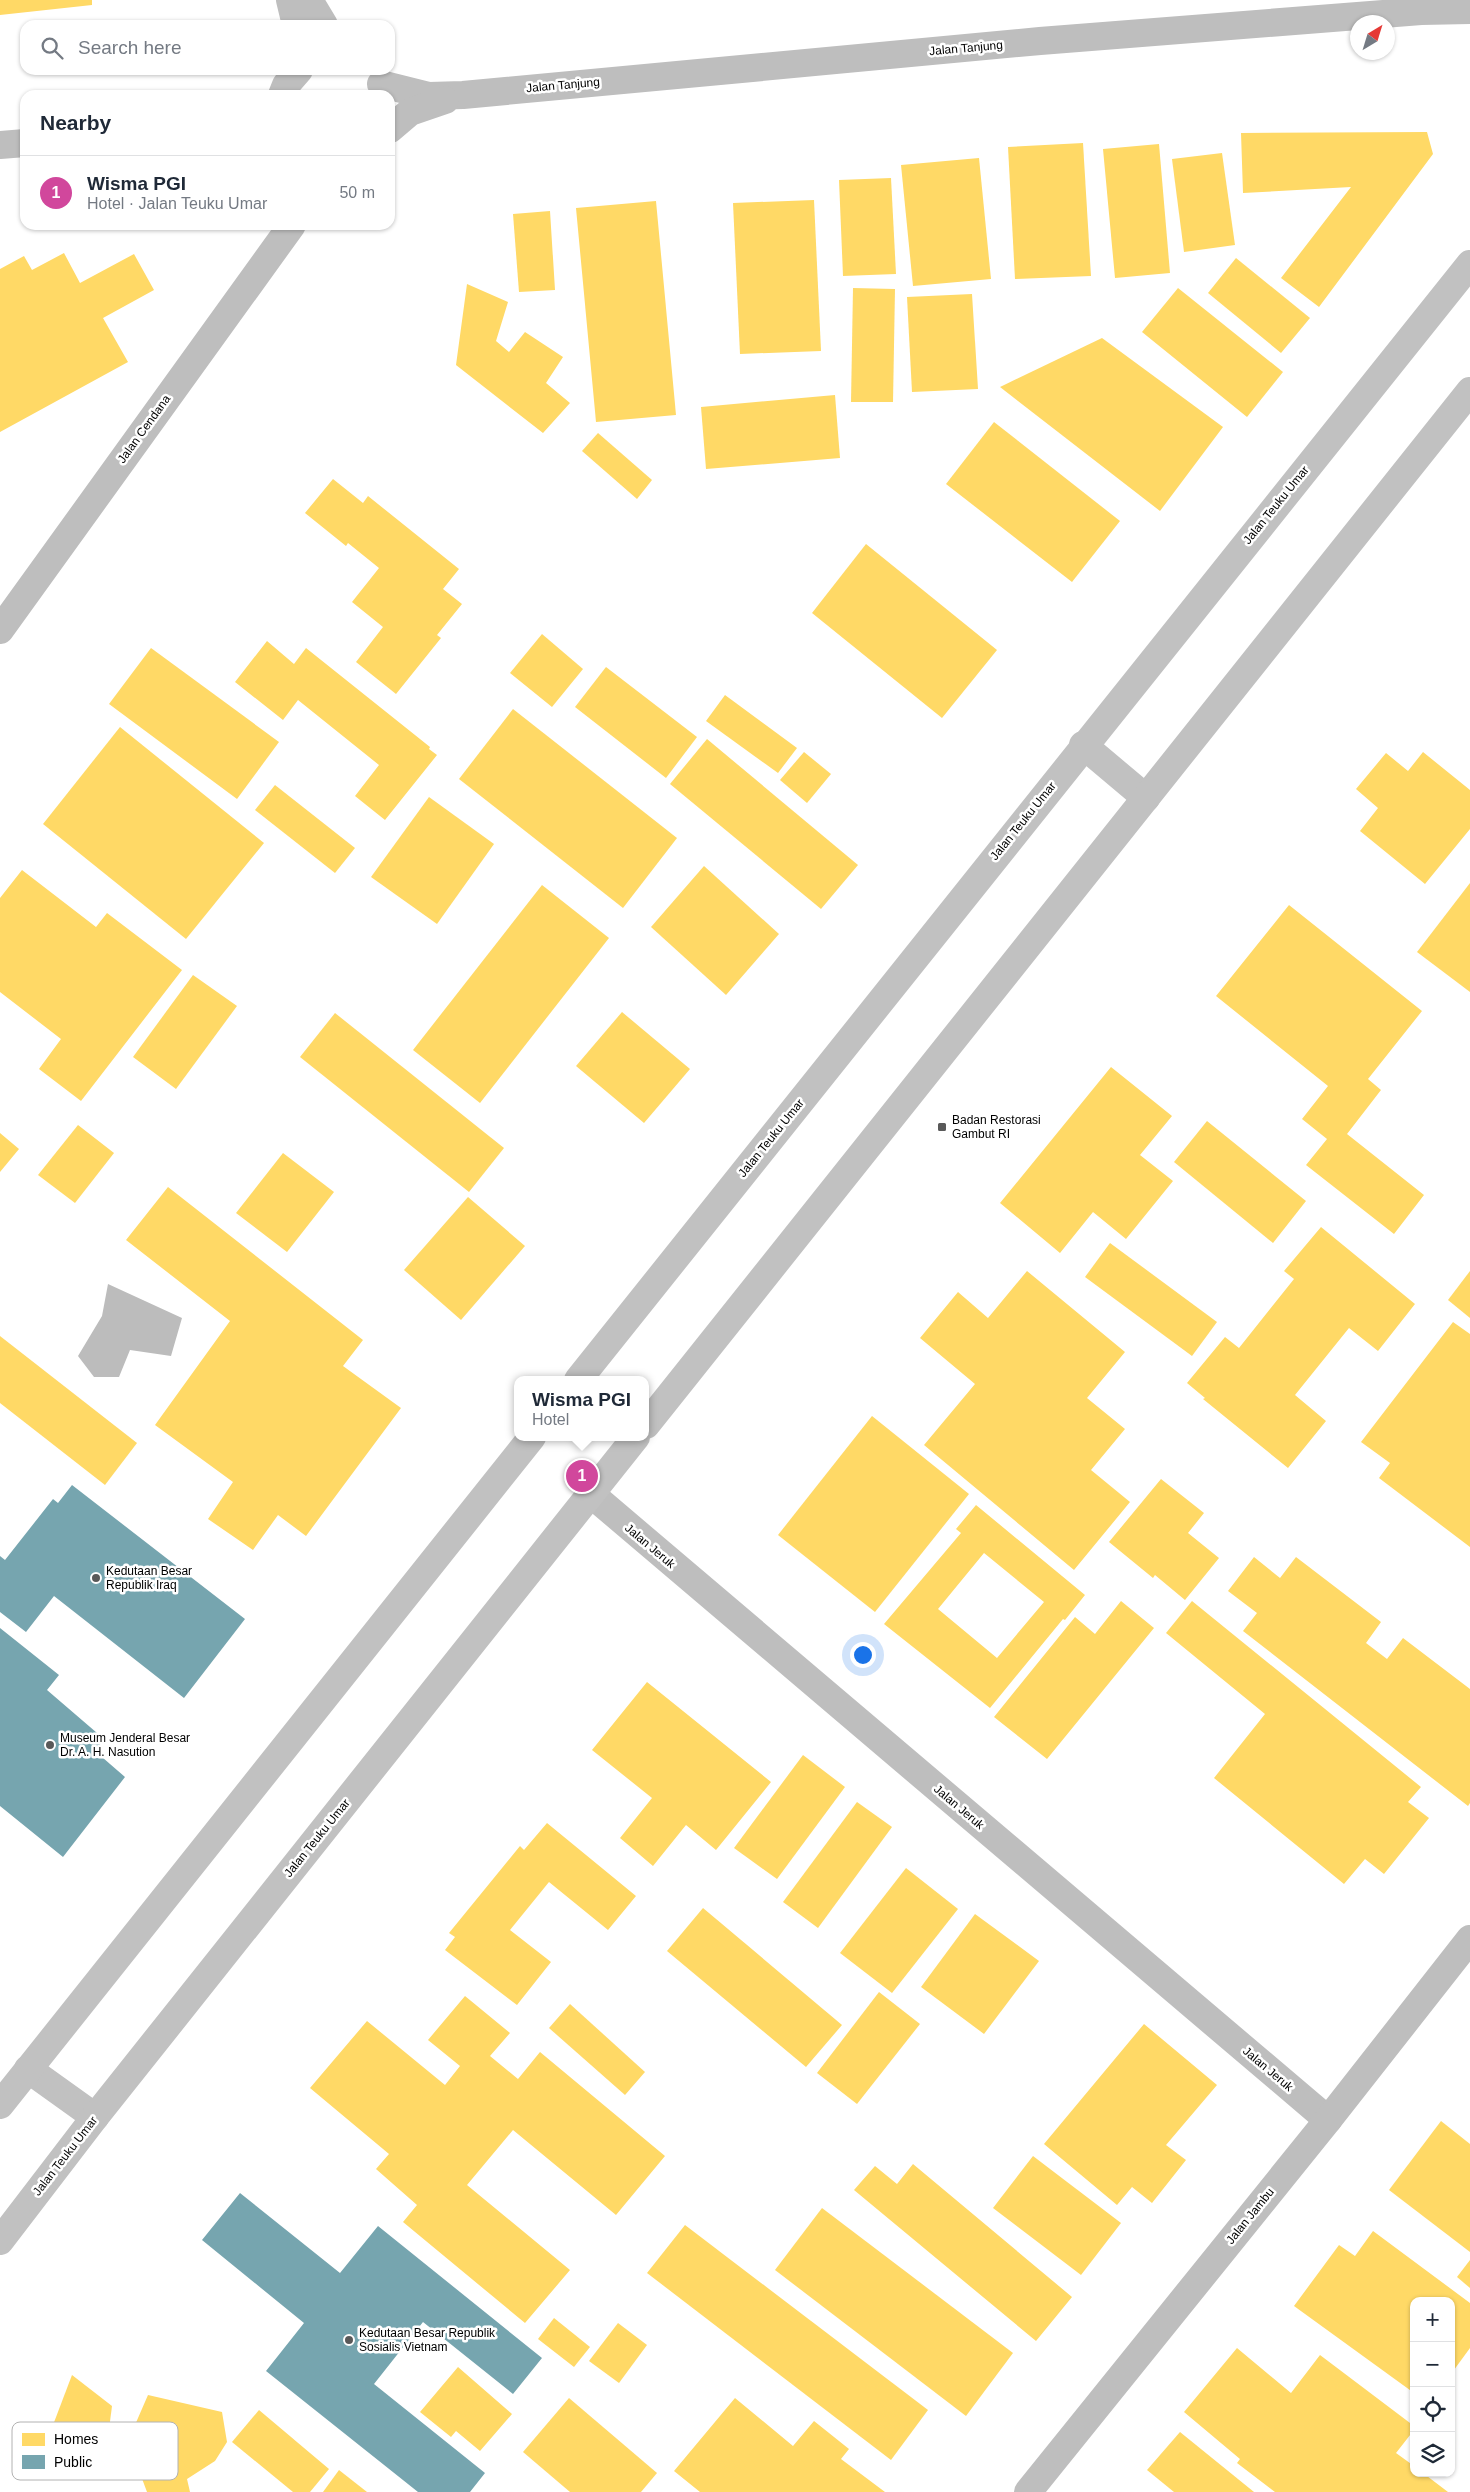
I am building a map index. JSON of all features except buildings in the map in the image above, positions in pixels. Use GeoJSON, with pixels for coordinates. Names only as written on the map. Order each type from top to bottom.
{"type":"FeatureCollection","features":[{"type":"Feature","properties":{"kind":"street"},"geometry":{"type":"LineString","coordinates":[[290,0],[295,20]]}},
{"type":"Feature","properties":{"kind":"street"},"geometry":{"type":"LineString","coordinates":[[309,0],[321,20]]}},
{"type":"Feature","properties":{"kind":"street","name":"Jalan Tanjung"},"geometry":{"type":"LineString","coordinates":[[379,83],[429,96],[463,95],[1040,41],[1421,11],[1470,10]]}},
{"type":"Feature","properties":{"kind":"street","name":"Jalan Tanjung"},"geometry":{"type":"LineString","coordinates":[[395,124],[410,112],[424,105],[463,95]]}},
{"type":"Feature","properties":{"kind":"street"},"geometry":{"type":"LineString","coordinates":[[0,145],[20,143]]}},
{"type":"Feature","properties":{"kind":"street","name":"Jalan Cendana"},"geometry":{"type":"LineString","coordinates":[[0,630],[288,230]]}},
{"type":"Feature","properties":{"kind":"street","name":"Jalan Teuku Umar"},"geometry":{"type":"LineString","coordinates":[[589,1376],[1083,746],[1470,264]]}},
{"type":"Feature","properties":{"kind":"street","name":"Jalan Teuku Umar"},"geometry":{"type":"LineString","coordinates":[[649,1419],[1470,391]]}},
{"type":"Feature","properties":{"kind":"street"},"geometry":{"type":"LineString","coordinates":[[1083,746],[1146,798]]}},
{"type":"Feature","properties":{"kind":"street"},"geometry":{"type":"LineString","coordinates":[[0,2105],[529,1441]]}},
{"type":"Feature","properties":{"kind":"street","name":"Jalan Teuku Umar"},"geometry":{"type":"LineString","coordinates":[[0,2241],[95,2118],[632,1441]]}},
{"type":"Feature","properties":{"kind":"street","name":"Jalan Jeruk"},"geometry":{"type":"LineString","coordinates":[[591,1494],[1328,2120]]}},
{"type":"Feature","properties":{"kind":"street","name":"Jalan Jambu"},"geometry":{"type":"LineString","coordinates":[[1028,2492],[1328,2120],[1470,1939]]}},
{"type":"Feature","properties":{"kind":"street"},"geometry":{"type":"LineString","coordinates":[[28,2069],[95,2118]]}},
{"type":"Feature","properties":{"kind":"shaded area"},"geometry":{"type":"Polygon","coordinates":[[[108,1284],[182,1318],[171,1356],[130,1350],[119,1377],[94,1377],[78,1356],[102,1316],[108,1284]]]}},
{"type":"Feature","properties":{"kind":"place","name":"Badan Restorasi Gambut RI"},"geometry":{"type":"Point","coordinates":[942,1127]}},
{"type":"Feature","properties":{"kind":"place","name":"Wisma PGI"},"geometry":{"type":"Point","coordinates":[582,1476]}},
{"type":"Feature","properties":{"kind":"place","name":"Kedutaan Besar Republik Iraq"},"geometry":{"type":"Point","coordinates":[96,1578]}},
{"type":"Feature","properties":{"kind":"place","name":"Museum Jenderal Besar Dr. A. H. Nasution"},"geometry":{"type":"Point","coordinates":[50,1745]}},
{"type":"Feature","properties":{"kind":"place","name":"Kedutaan Besar Republik Sosialis Vietnam"},"geometry":{"type":"Point","coordinates":[349,2340]}}]}
